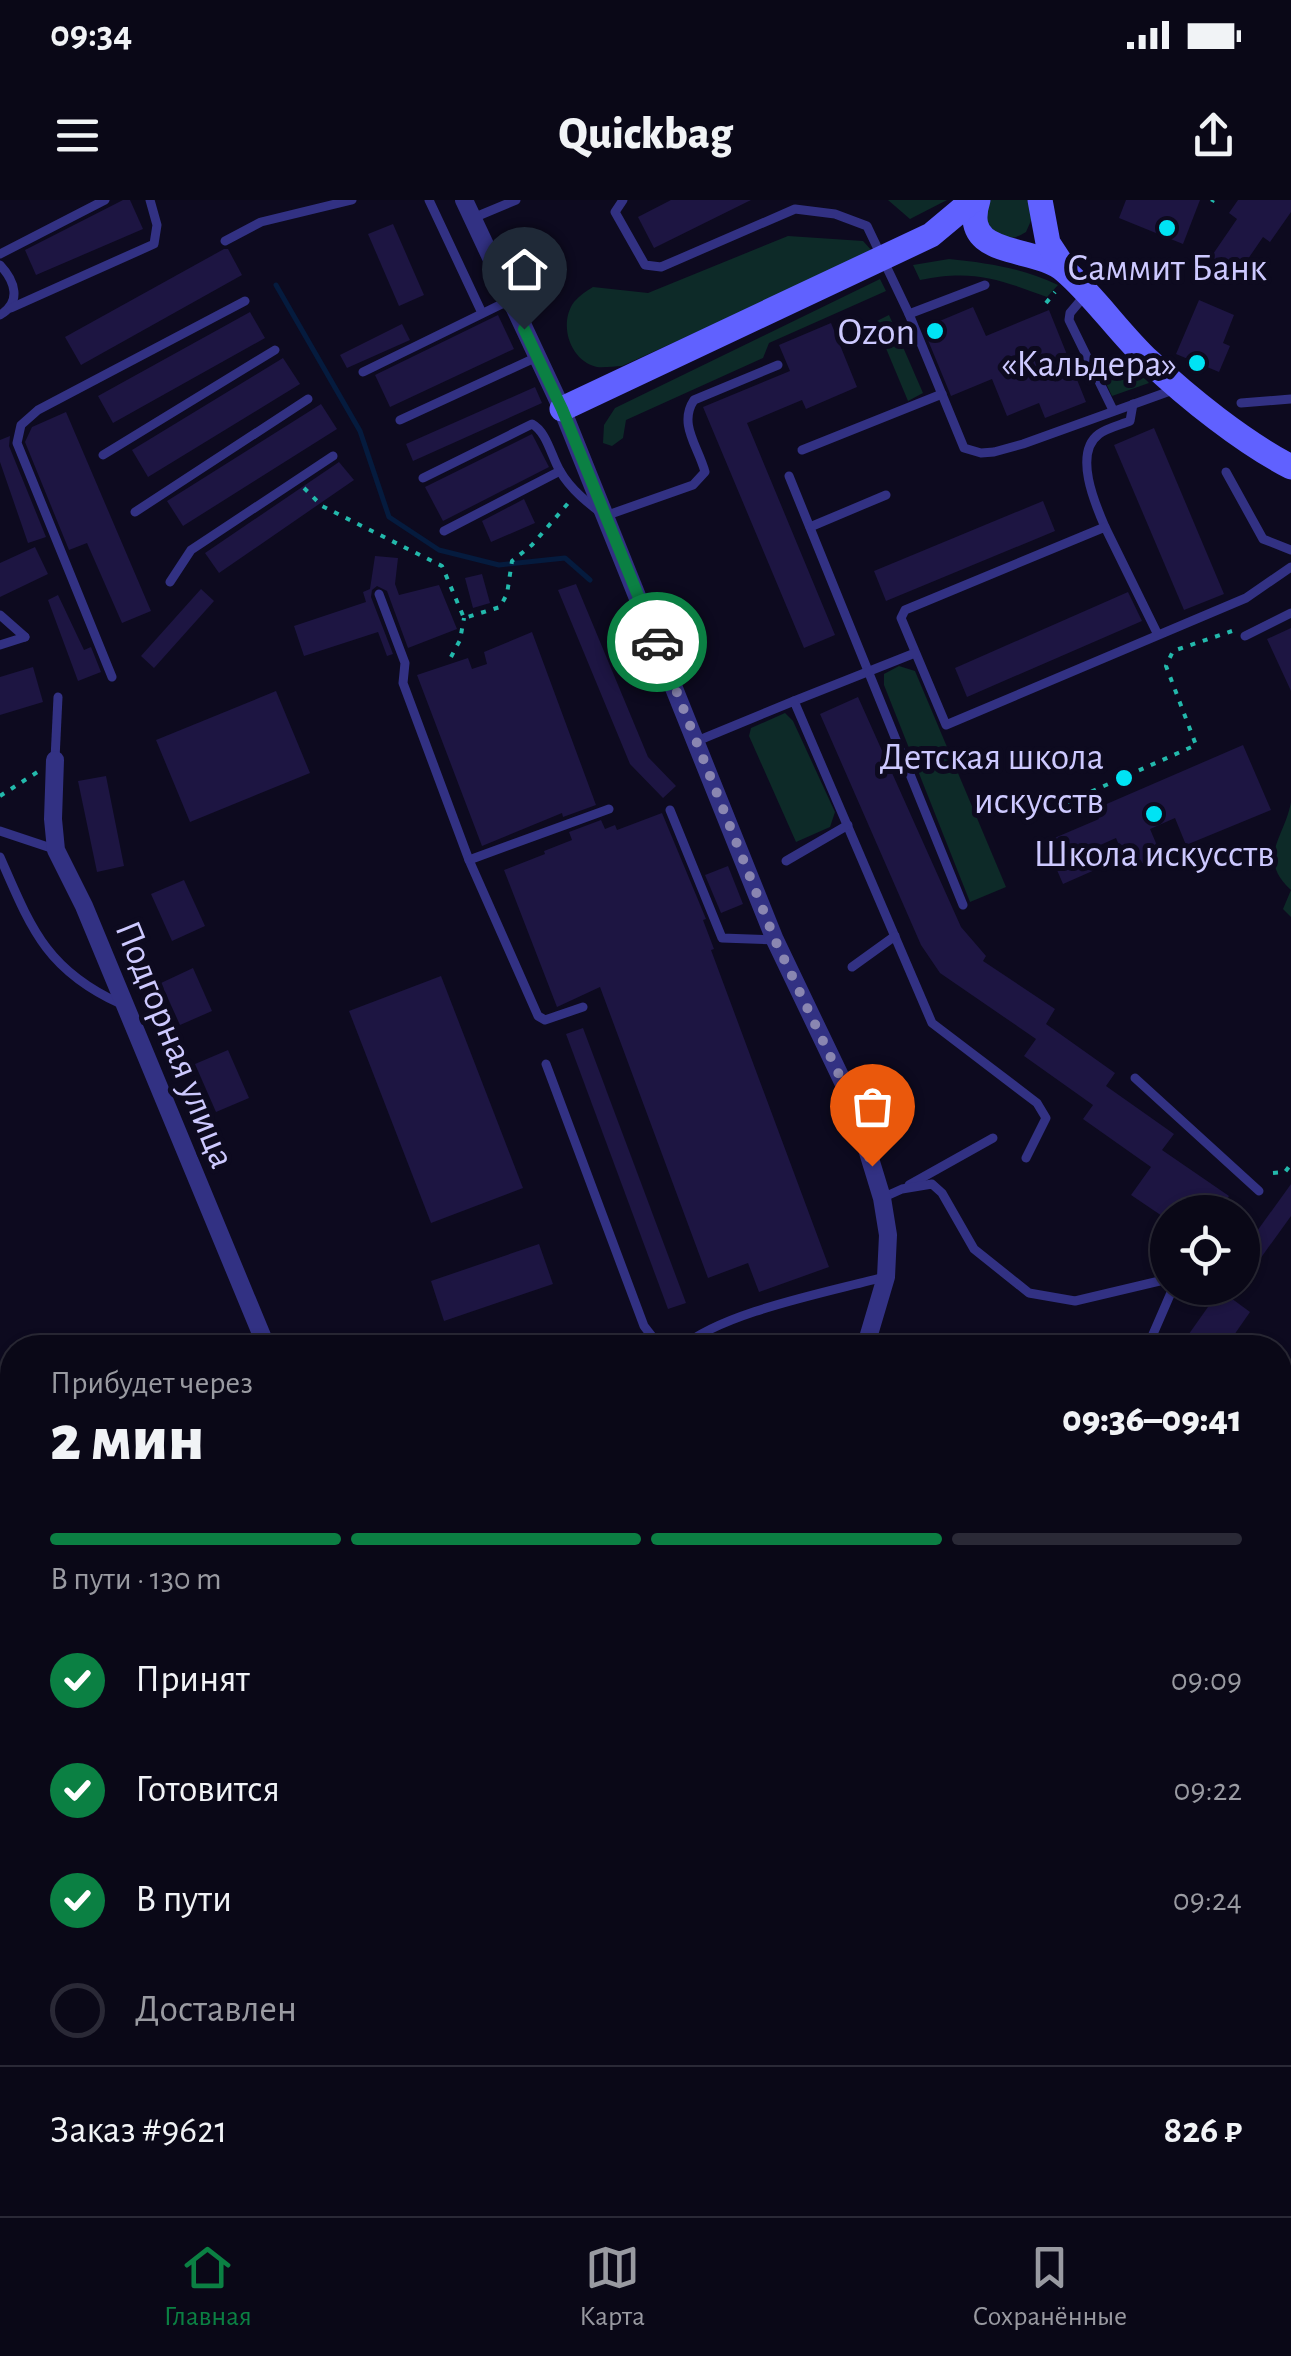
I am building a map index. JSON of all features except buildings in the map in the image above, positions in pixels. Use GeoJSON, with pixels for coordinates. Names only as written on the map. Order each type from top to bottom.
{"type":"FeatureCollection","features":[{"type":"Feature","properties":{"kind":"street"},"geometry":{"type":"LineString","coordinates":[[464,200],[562,409],[775,940],[853,1104],[882,1198],[888,1234],[886,1277],[870,1335]]}},
{"type":"Feature","properties":{"kind":"street"},"geometry":{"type":"LineString","coordinates":[[562,409],[931,236],[976,200]]}},
{"type":"Feature","properties":{"kind":"street"},"geometry":{"type":"LineString","coordinates":[[976,200],[977,228],[984,239],[1002,248],[1022,248],[1033,240],[1041,228],[1042,205]]}},
{"type":"Feature","properties":{"kind":"street"},"geometry":{"type":"LineString","coordinates":[[1042,205],[1048,243],[1078,284],[1148,360],[1236,433],[1291,466]]}},
{"type":"Feature","properties":{"kind":"street"},"geometry":{"type":"LineString","coordinates":[[931,236],[1042,256],[1078,284]]}},
{"type":"Feature","properties":{"kind":"street","name":"Подгорная улица"},"geometry":{"type":"LineString","coordinates":[[55,760],[56,850],[120,975],[124,1005],[262,1335]]}},
{"type":"Feature","properties":{"kind":"lane"},"geometry":{"type":"LineString","coordinates":[[0,254],[104,200]]}},
{"type":"Feature","properties":{"kind":"lane"},"geometry":{"type":"LineString","coordinates":[[0,315],[154,244],[157,225],[150,200]]}},
{"type":"Feature","properties":{"kind":"lane"},"geometry":{"type":"LineString","coordinates":[[225,241],[261,222],[352,200]]}},
{"type":"Feature","properties":{"kind":"lane"},"geometry":{"type":"LineString","coordinates":[[429,200],[482,313]]}},
{"type":"Feature","properties":{"kind":"lane"},"geometry":{"type":"LineString","coordinates":[[472,219],[516,200]]}},
{"type":"Feature","properties":{"kind":"lane"},"geometry":{"type":"LineString","coordinates":[[623,200],[615,212],[645,265],[661,267],[795,209],[836,214],[867,226],[964,448],[980,453],[1023,444],[1180,388]]}},
{"type":"Feature","properties":{"kind":"lane"},"geometry":{"type":"LineString","coordinates":[[0,264],[14,290],[11,308]]}},
{"type":"Feature","properties":{"kind":"lane"},"geometry":{"type":"LineString","coordinates":[[1078,284],[1070,320],[1113,410]]}},
{"type":"Feature","properties":{"kind":"lane"},"geometry":{"type":"LineString","coordinates":[[908,314],[985,285]]}},
{"type":"Feature","properties":{"kind":"lane"},"geometry":{"type":"LineString","coordinates":[[363,372],[510,300]]}},
{"type":"Feature","properties":{"kind":"lane"},"geometry":{"type":"LineString","coordinates":[[112,677],[17,443],[21,426],[38,410],[245,301]]}},
{"type":"Feature","properties":{"kind":"lane"},"geometry":{"type":"LineString","coordinates":[[103,455],[275,350]]}},
{"type":"Feature","properties":{"kind":"lane"},"geometry":{"type":"LineString","coordinates":[[400,420],[537,357]]}},
{"type":"Feature","properties":{"kind":"lane"},"geometry":{"type":"LineString","coordinates":[[423,478],[532,424],[541,430],[560,471],[576,493],[605,516],[693,486],[705,472],[686,423],[686,411],[694,400],[778,366]]}},
{"type":"Feature","properties":{"kind":"lane"},"geometry":{"type":"LineString","coordinates":[[802,450],[942,394]]}},
{"type":"Feature","properties":{"kind":"lane"},"geometry":{"type":"LineString","coordinates":[[134,512],[308,399]]}},
{"type":"Feature","properties":{"kind":"lane"},"geometry":{"type":"LineString","coordinates":[[1241,402],[1291,399]]}},
{"type":"Feature","properties":{"kind":"lane"},"geometry":{"type":"LineString","coordinates":[[1133,404],[1130,421],[1100,433],[1089,446],[1088,486],[1158,636]]}},
{"type":"Feature","properties":{"kind":"lane"},"geometry":{"type":"LineString","coordinates":[[170,582],[190,550],[333,456]]}},
{"type":"Feature","properties":{"kind":"lane"},"geometry":{"type":"LineString","coordinates":[[444,532],[560,471]]}},
{"type":"Feature","properties":{"kind":"lane"},"geometry":{"type":"LineString","coordinates":[[1226,472],[1263,538],[1291,550]]}},
{"type":"Feature","properties":{"kind":"lane"},"geometry":{"type":"LineString","coordinates":[[789,476],[963,905]]}},
{"type":"Feature","properties":{"kind":"lane"},"geometry":{"type":"LineString","coordinates":[[810,527],[886,496]]}},
{"type":"Feature","properties":{"kind":"lane"},"geometry":{"type":"LineString","coordinates":[[1105,527],[905,610],[901,618],[946,725],[1246,598],[1291,568]]}},
{"type":"Feature","properties":{"kind":"lane"},"geometry":{"type":"LineString","coordinates":[[379,594],[406,664],[403,682],[469,860],[538,1016],[545,1020],[584,1007]]}},
{"type":"Feature","properties":{"kind":"lane"},"geometry":{"type":"LineString","coordinates":[[1242,633],[1291,613]]}},
{"type":"Feature","properties":{"kind":"lane"},"geometry":{"type":"LineString","coordinates":[[0,615],[25,637],[0,645]]}},
{"type":"Feature","properties":{"kind":"lane"},"geometry":{"type":"LineString","coordinates":[[698,741],[915,653]]}},
{"type":"Feature","properties":{"kind":"lane"},"geometry":{"type":"LineString","coordinates":[[55,760],[58,697]]}},
{"type":"Feature","properties":{"kind":"lane"},"geometry":{"type":"LineString","coordinates":[[794,701],[932,1023],[1037,1103],[1046,1118],[1026,1158]]}},
{"type":"Feature","properties":{"kind":"lane"},"geometry":{"type":"LineString","coordinates":[[469,860],[609,810]]}},
{"type":"Feature","properties":{"kind":"lane"},"geometry":{"type":"LineString","coordinates":[[670,810],[722,938],[775,940]]}},
{"type":"Feature","properties":{"kind":"lane"},"geometry":{"type":"LineString","coordinates":[[786,861],[848,825]]}},
{"type":"Feature","properties":{"kind":"lane"},"geometry":{"type":"LineString","coordinates":[[0,831],[56,850]]}},
{"type":"Feature","properties":{"kind":"lane"},"geometry":{"type":"LineString","coordinates":[[0,857],[34,934],[51,956],[89,986],[124,1005]]}},
{"type":"Feature","properties":{"kind":"lane"},"geometry":{"type":"LineString","coordinates":[[852,967],[895,936]]}},
{"type":"Feature","properties":{"kind":"lane"},"geometry":{"type":"LineString","coordinates":[[546,1064],[644,1326],[651,1335]]}},
{"type":"Feature","properties":{"kind":"lane"},"geometry":{"type":"LineString","coordinates":[[1135,1078],[1259,1191]]}},
{"type":"Feature","properties":{"kind":"lane"},"geometry":{"type":"LineString","coordinates":[[882,1198],[994,1138]]}},
{"type":"Feature","properties":{"kind":"lane"},"geometry":{"type":"LineString","coordinates":[[902,1188],[932,1184],[974,1249],[1029,1293],[1075,1301],[1150,1283]]}},
{"type":"Feature","properties":{"kind":"lane"},"geometry":{"type":"LineString","coordinates":[[697,1335],[705,1329],[810,1296],[886,1277]]}},
{"type":"Feature","properties":{"kind":"lane"},"geometry":{"type":"LineString","coordinates":[[1152,1335],[1165,1305]]}},
{"type":"Feature","properties":{"kind":"path"},"geometry":{"type":"LineString","coordinates":[[297,480],[322,506],[442,566],[464,618],[452,657]]}},
{"type":"Feature","properties":{"kind":"path"},"geometry":{"type":"LineString","coordinates":[[464,618],[500,607],[507,594],[512,560],[532,545],[576,493]]}},
{"type":"Feature","properties":{"kind":"path"},"geometry":{"type":"LineString","coordinates":[[1032,818],[1196,744],[1166,666],[1173,652],[1242,633]]}},
{"type":"Feature","properties":{"kind":"path"},"geometry":{"type":"LineString","coordinates":[[0,796],[55,760]]}},
{"type":"Feature","properties":{"kind":"path"},"geometry":{"type":"LineString","coordinates":[[1273,1173],[1285,1172],[1291,1164]]}},
{"type":"Feature","properties":{"kind":"green space"},"geometry":{"type":"Polygon","coordinates":[[[888,200],[947,200],[910,219],[888,200]]]}},
{"type":"Feature","properties":{"kind":"green space"},"geometry":{"type":"Polygon","coordinates":[[[991,200],[1027,200],[1033,216],[1026,232],[1009,238],[991,229],[987,224],[987,206],[991,200]]]}},
{"type":"Feature","properties":{"kind":"green space"},"geometry":{"type":"Polygon","coordinates":[[[788,236],[863,241],[873,252],[622,366],[597,367],[574,350],[567,331],[569,311],[593,287],[648,293],[788,236]]]}},
{"type":"Feature","properties":{"kind":"green space"},"geometry":{"type":"Polygon","coordinates":[[[949,259],[1005,267],[1058,285],[1047,297],[971,276],[920,280],[913,265],[949,259]]]}},
{"type":"Feature","properties":{"kind":"green space"},"geometry":{"type":"Polygon","coordinates":[[[880,279],[886,291],[769,343],[763,358],[626,420],[623,438],[612,446],[603,443],[604,425],[615,408],[880,279]]]}},
{"type":"Feature","properties":{"kind":"green space"},"geometry":{"type":"Polygon","coordinates":[[[889,315],[923,393],[908,401],[875,322],[889,315]]]}},
{"type":"Feature","properties":{"kind":"green space"},"geometry":{"type":"Polygon","coordinates":[[[1122,354],[1149,383],[1112,396],[1098,366],[1122,354]]]}},
{"type":"Feature","properties":{"kind":"green space"},"geometry":{"type":"Polygon","coordinates":[[[899,666],[915,671],[1006,887],[970,902],[884,685],[884,674],[899,666]]]}},
{"type":"Feature","properties":{"kind":"green space"},"geometry":{"type":"Polygon","coordinates":[[[785,713],[793,721],[835,812],[830,827],[796,842],[749,736],[751,728],[785,713]]]}},
{"type":"Feature","properties":{"kind":"green space"},"geometry":{"type":"Polygon","coordinates":[[[1291,802],[1291,890],[1275,868],[1274,857],[1291,802]]]}},
{"type":"Feature","properties":{"kind":"green space"},"geometry":{"type":"Polygon","coordinates":[[[1291,890],[1291,917],[1283,909],[1291,890]]]}},
{"type":"Feature","properties":{"kind":"waterway"},"geometry":{"type":"LineString","coordinates":[[276,285],[360,431],[389,517],[439,550],[499,565],[565,558],[590,580]]}},
{"type":"Feature","properties":{"kind":"way so far"},"geometry":{"type":"LineString","coordinates":[[657,642],[775,940],[853,1104],[872,1166]]}},
{"type":"Feature","properties":{"kind":"place","name":"Саммит Банк"},"geometry":{"type":"Point","coordinates":[1167,228]}},
{"type":"Feature","properties":{"kind":"place","name":"Ozon"},"geometry":{"type":"Point","coordinates":[935,331]}},
{"type":"Feature","properties":{"kind":"place","name":"«Кальдера»"},"geometry":{"type":"Point","coordinates":[1197,363]}},
{"type":"Feature","properties":{"kind":"place","name":"Детская школа искусств"},"geometry":{"type":"Point","coordinates":[1124,778]}},
{"type":"Feature","properties":{"kind":"place","name":"Школа искусств"},"geometry":{"type":"Point","coordinates":[1154,814]}},
{"type":"Feature","properties":{"kind":"route"},"geometry":{"type":"LineString","coordinates":[[524,329],[562,409],[657,642]]}}]}
